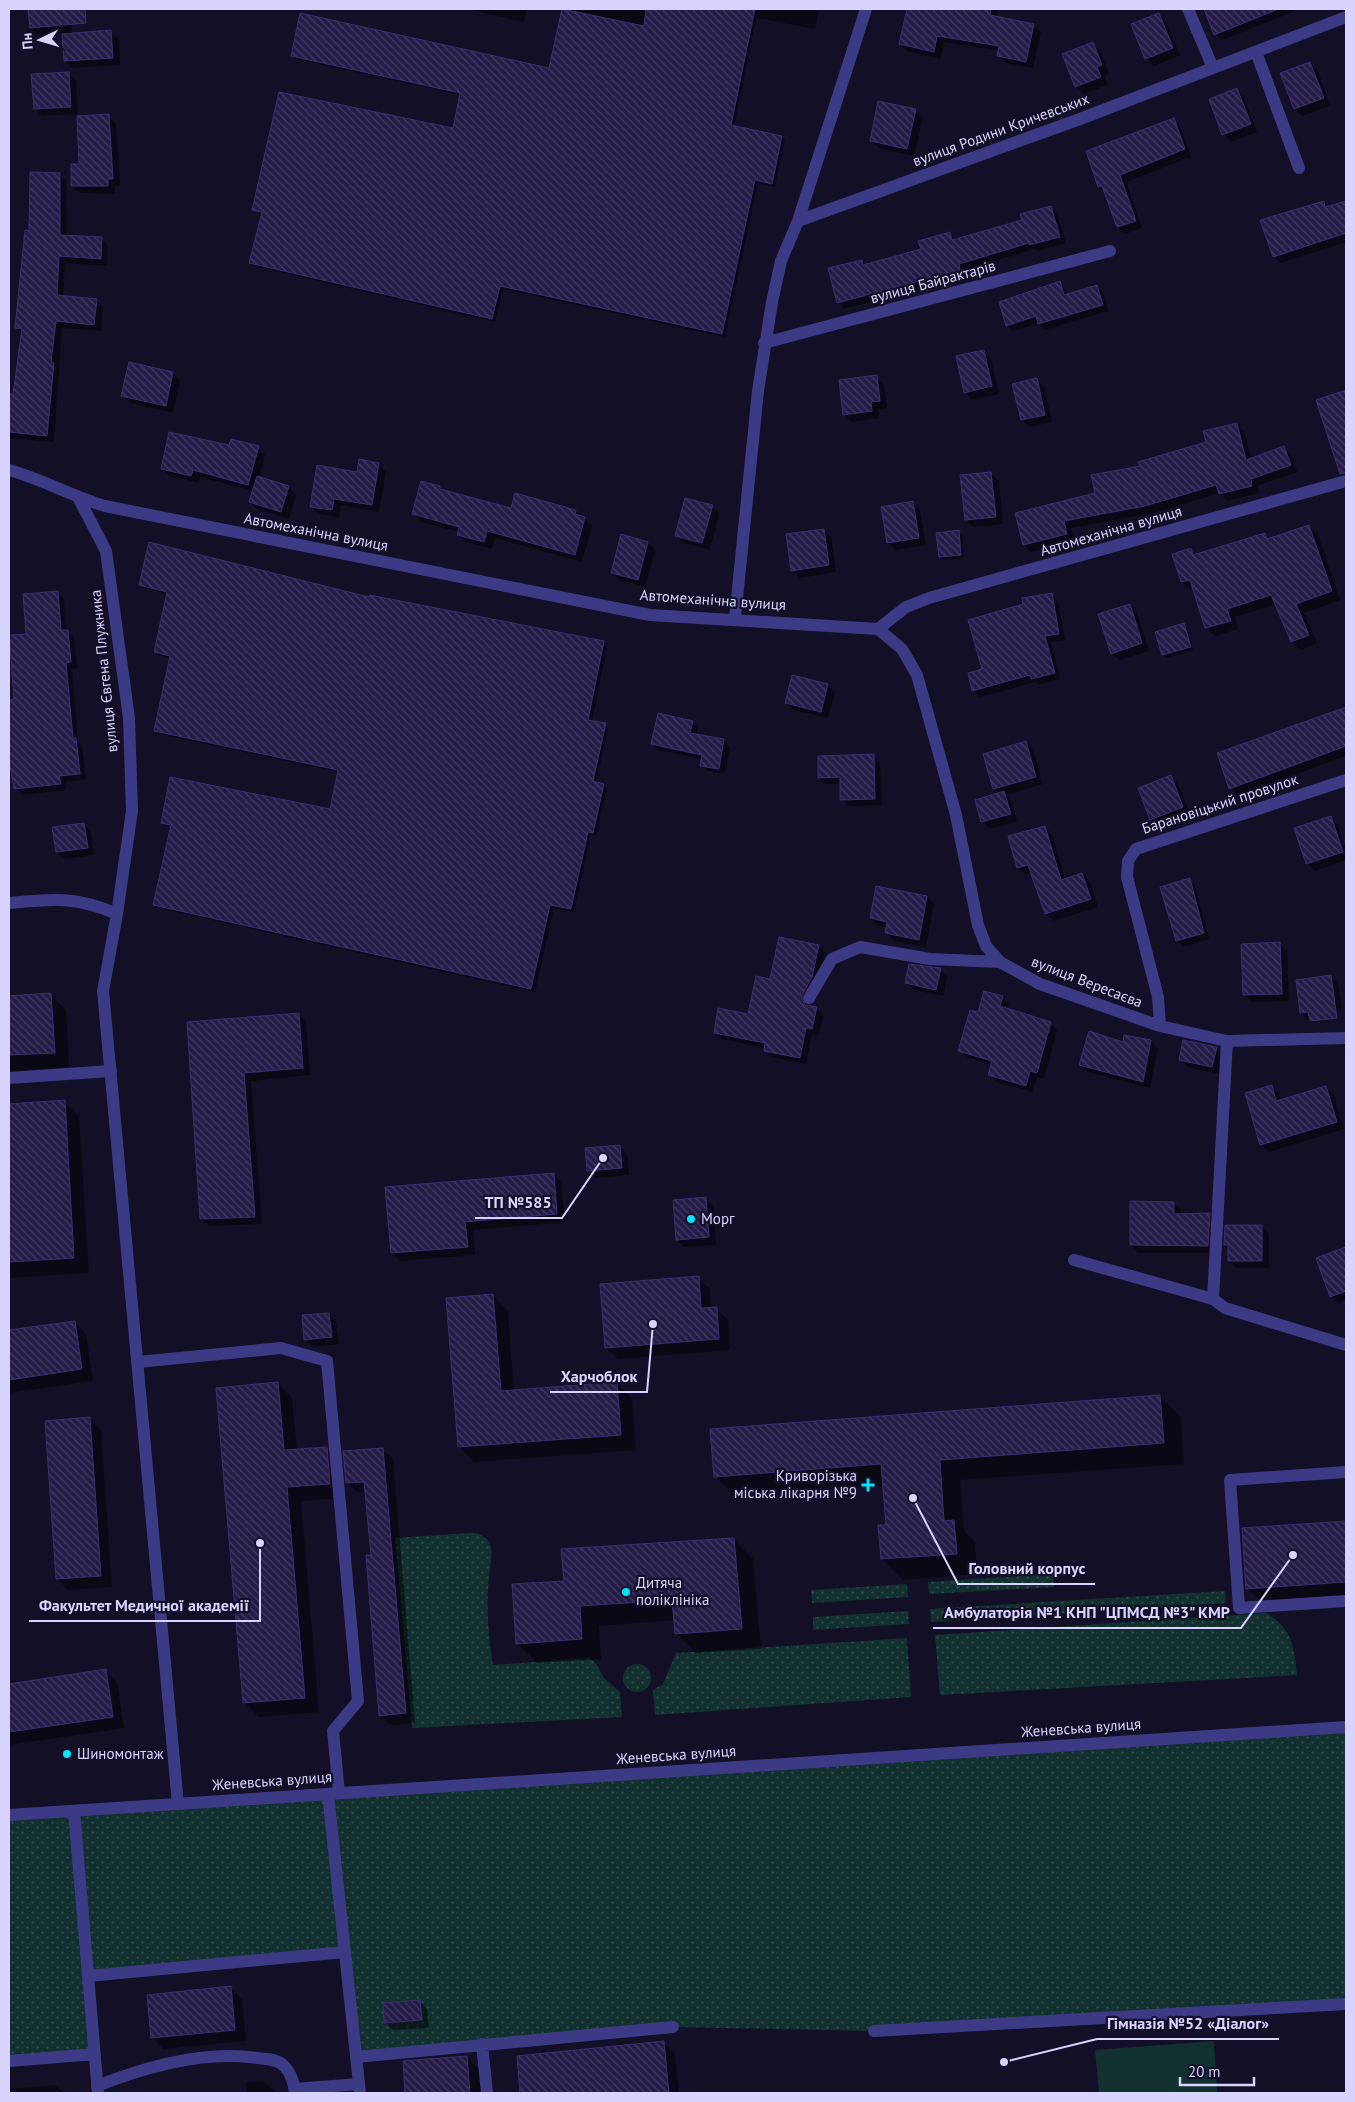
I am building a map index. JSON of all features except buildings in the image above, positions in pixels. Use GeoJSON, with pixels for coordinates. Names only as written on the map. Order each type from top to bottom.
{"type":"FeatureCollection","features":[{"type":"Feature","properties":{"kind":"street"},"geometry":{"type":"LineString","coordinates":[[735,618],[764,343],[781,261],[798,220],[866,9]]}},
{"type":"Feature","properties":{"kind":"street"},"geometry":{"type":"LineString","coordinates":[[1188,9],[1213,68]]}},
{"type":"Feature","properties":{"kind":"street","name":"вулиця Родини Кричевських"},"geometry":{"type":"LineString","coordinates":[[798,220],[1080,119],[1346,17]]}},
{"type":"Feature","properties":{"kind":"street"},"geometry":{"type":"LineString","coordinates":[[1256,52],[1299,168]]}},
{"type":"Feature","properties":{"kind":"street","name":"вулиця Байрактарів"},"geometry":{"type":"LineString","coordinates":[[764,343],[1110,251]]}},
{"type":"Feature","properties":{"kind":"street","name":"Автомеханічна вулиця"},"geometry":{"type":"LineString","coordinates":[[9,470],[28,475],[78,498],[104,506],[650,614],[735,618],[878,629],[906,608],[929,598],[1346,481]]}},
{"type":"Feature","properties":{"kind":"street","name":"вулиця Євгена Плужника"},"geometry":{"type":"LineString","coordinates":[[78,498],[106,551],[129,718],[132,811],[117,914],[103,991],[178,1804]]}},
{"type":"Feature","properties":{"kind":"street","name":"вулиця Вересаєва"},"geometry":{"type":"LineString","coordinates":[[878,629],[902,649],[917,675],[956,815],[978,925],[986,946],[1000,962],[1040,984],[1160,1026],[1228,1041],[1346,1038]]}},
{"type":"Feature","properties":{"kind":"street","name":"Барановіцький провулок"},"geometry":{"type":"LineString","coordinates":[[1160,1026],[1158,997],[1127,877],[1128,861],[1136,849],[1346,780]]}},
{"type":"Feature","properties":{"kind":"street"},"geometry":{"type":"LineString","coordinates":[[9,903],[61,899],[95,904],[117,914]]}},
{"type":"Feature","properties":{"kind":"street"},"geometry":{"type":"LineString","coordinates":[[809,998],[832,959],[860,947],[930,959],[1000,962]]}},
{"type":"Feature","properties":{"kind":"street"},"geometry":{"type":"LineString","coordinates":[[1213,1299],[1228,1041]]}},
{"type":"Feature","properties":{"kind":"street"},"geometry":{"type":"LineString","coordinates":[[9,1078],[111,1071]]}},
{"type":"Feature","properties":{"kind":"street"},"geometry":{"type":"LineString","coordinates":[[1074,1260],[1213,1299],[1225,1308],[1346,1346]]}},
{"type":"Feature","properties":{"kind":"street"},"geometry":{"type":"LineString","coordinates":[[74,1811],[97,2090],[122,2076],[179,2061],[233,2054],[275,2061],[284,2065],[290,2075],[295,2091],[360,2089],[333,1794],[333,1731],[358,1701],[327,1361],[281,1348],[138,1362]]}},
{"type":"Feature","properties":{"kind":"street"},"geometry":{"type":"LineString","coordinates":[[1346,1472],[1230,1480],[1239,1608],[1346,1601]]}},
{"type":"Feature","properties":{"kind":"street","name":"Женевська вулиця"},"geometry":{"type":"LineString","coordinates":[[9,1815],[1346,1727]]}},
{"type":"Feature","properties":{"kind":"street"},"geometry":{"type":"LineString","coordinates":[[88,1976],[346,1952]]}},
{"type":"Feature","properties":{"kind":"street"},"geometry":{"type":"LineString","coordinates":[[874,2031],[1346,2004]]}},
{"type":"Feature","properties":{"kind":"street"},"geometry":{"type":"LineString","coordinates":[[356,2056],[673,2027]]}},
{"type":"Feature","properties":{"kind":"street"},"geometry":{"type":"LineString","coordinates":[[482,2044],[487,2093]]}},
{"type":"Feature","properties":{"kind":"street"},"geometry":{"type":"LineString","coordinates":[[9,2061],[95,2054]]}},
{"type":"Feature","properties":{"kind":"green space"},"geometry":{"type":"Polygon","coordinates":[[[469,1533],[484,1537],[489,1542],[491,1549],[488,1609],[493,1665],[589,1658],[595,1662],[604,1678],[620,1692],[622,1717],[412,1728],[395,1538],[469,1533]]]}},
{"type":"Feature","properties":{"kind":"green space"},"geometry":{"type":"Polygon","coordinates":[[[1053,1574],[1054,1587],[929,1594],[928,1582],[1053,1574]]]}},
{"type":"Feature","properties":{"kind":"green space"},"geometry":{"type":"Polygon","coordinates":[[[907,1584],[908,1597],[812,1603],[811,1590],[907,1584]]]}},
{"type":"Feature","properties":{"kind":"green space"},"geometry":{"type":"Polygon","coordinates":[[[1225,1591],[1226,1603],[931,1622],[930,1609],[1225,1591]]]}},
{"type":"Feature","properties":{"kind":"green space"},"geometry":{"type":"Polygon","coordinates":[[[908,1611],[909,1624],[813,1630],[813,1617],[908,1611]]]}},
{"type":"Feature","properties":{"kind":"green space"},"geometry":{"type":"Polygon","coordinates":[[[1266,1613],[1275,1619],[1287,1632],[1293,1647],[1297,1675],[940,1695],[935,1635],[1266,1613]]]}},
{"type":"Feature","properties":{"kind":"green space"},"geometry":{"type":"Polygon","coordinates":[[[907,1638],[911,1697],[655,1715],[653,1690],[663,1684],[676,1653],[907,1638]]]}},
{"type":"Feature","properties":{"kind":"green space"},"geometry":{"type":"Polygon","coordinates":[[[637,1664],[647,1668],[651,1678],[647,1688],[637,1692],[627,1688],[623,1678],[627,1668],[637,1664]]]}},
{"type":"Feature","properties":{"kind":"green space"},"geometry":{"type":"Polygon","coordinates":[[[1346,1727],[1346,2004],[874,2031],[673,2027],[356,2057],[346,1952],[89,1975],[95,2054],[9,2061],[9,1815],[1346,1727]]]}},
{"type":"Feature","properties":{"kind":"green space"},"geometry":{"type":"Polygon","coordinates":[[[1214,2041],[1217,2093],[1099,2093],[1095,2050],[1214,2041]]]}},
{"type":"Feature","properties":{"kind":"place","name":"ТП №585"},"geometry":{"type":"Point","coordinates":[603,1158]}},
{"type":"Feature","properties":{"kind":"place","name":"Морг"},"geometry":{"type":"Point","coordinates":[691,1219]}},
{"type":"Feature","properties":{"kind":"place","name":"Харчоблок"},"geometry":{"type":"Point","coordinates":[653,1324]}},
{"type":"Feature","properties":{"kind":"place","name":"Криворізька міська лікарня №9"},"geometry":{"type":"Point","coordinates":[868,1485]}},
{"type":"Feature","properties":{"kind":"place","name":"Головний корпус"},"geometry":{"type":"Point","coordinates":[913,1498]}},
{"type":"Feature","properties":{"kind":"place","name":"Факультет Медичної академії"},"geometry":{"type":"Point","coordinates":[260,1543]}},
{"type":"Feature","properties":{"kind":"place","name":"Амбулаторія №1 КНП \"ЦПМСД №3\" КМР"},"geometry":{"type":"Point","coordinates":[1293,1555]}},
{"type":"Feature","properties":{"kind":"place","name":"Дитяча поліклініка"},"geometry":{"type":"Point","coordinates":[626,1592]}},
{"type":"Feature","properties":{"kind":"place","name":"Шиномонтаж"},"geometry":{"type":"Point","coordinates":[67,1754]}},
{"type":"Feature","properties":{"kind":"place","name":"Гімназія №52 «Діалог»"},"geometry":{"type":"Point","coordinates":[1004,2062]}}]}
